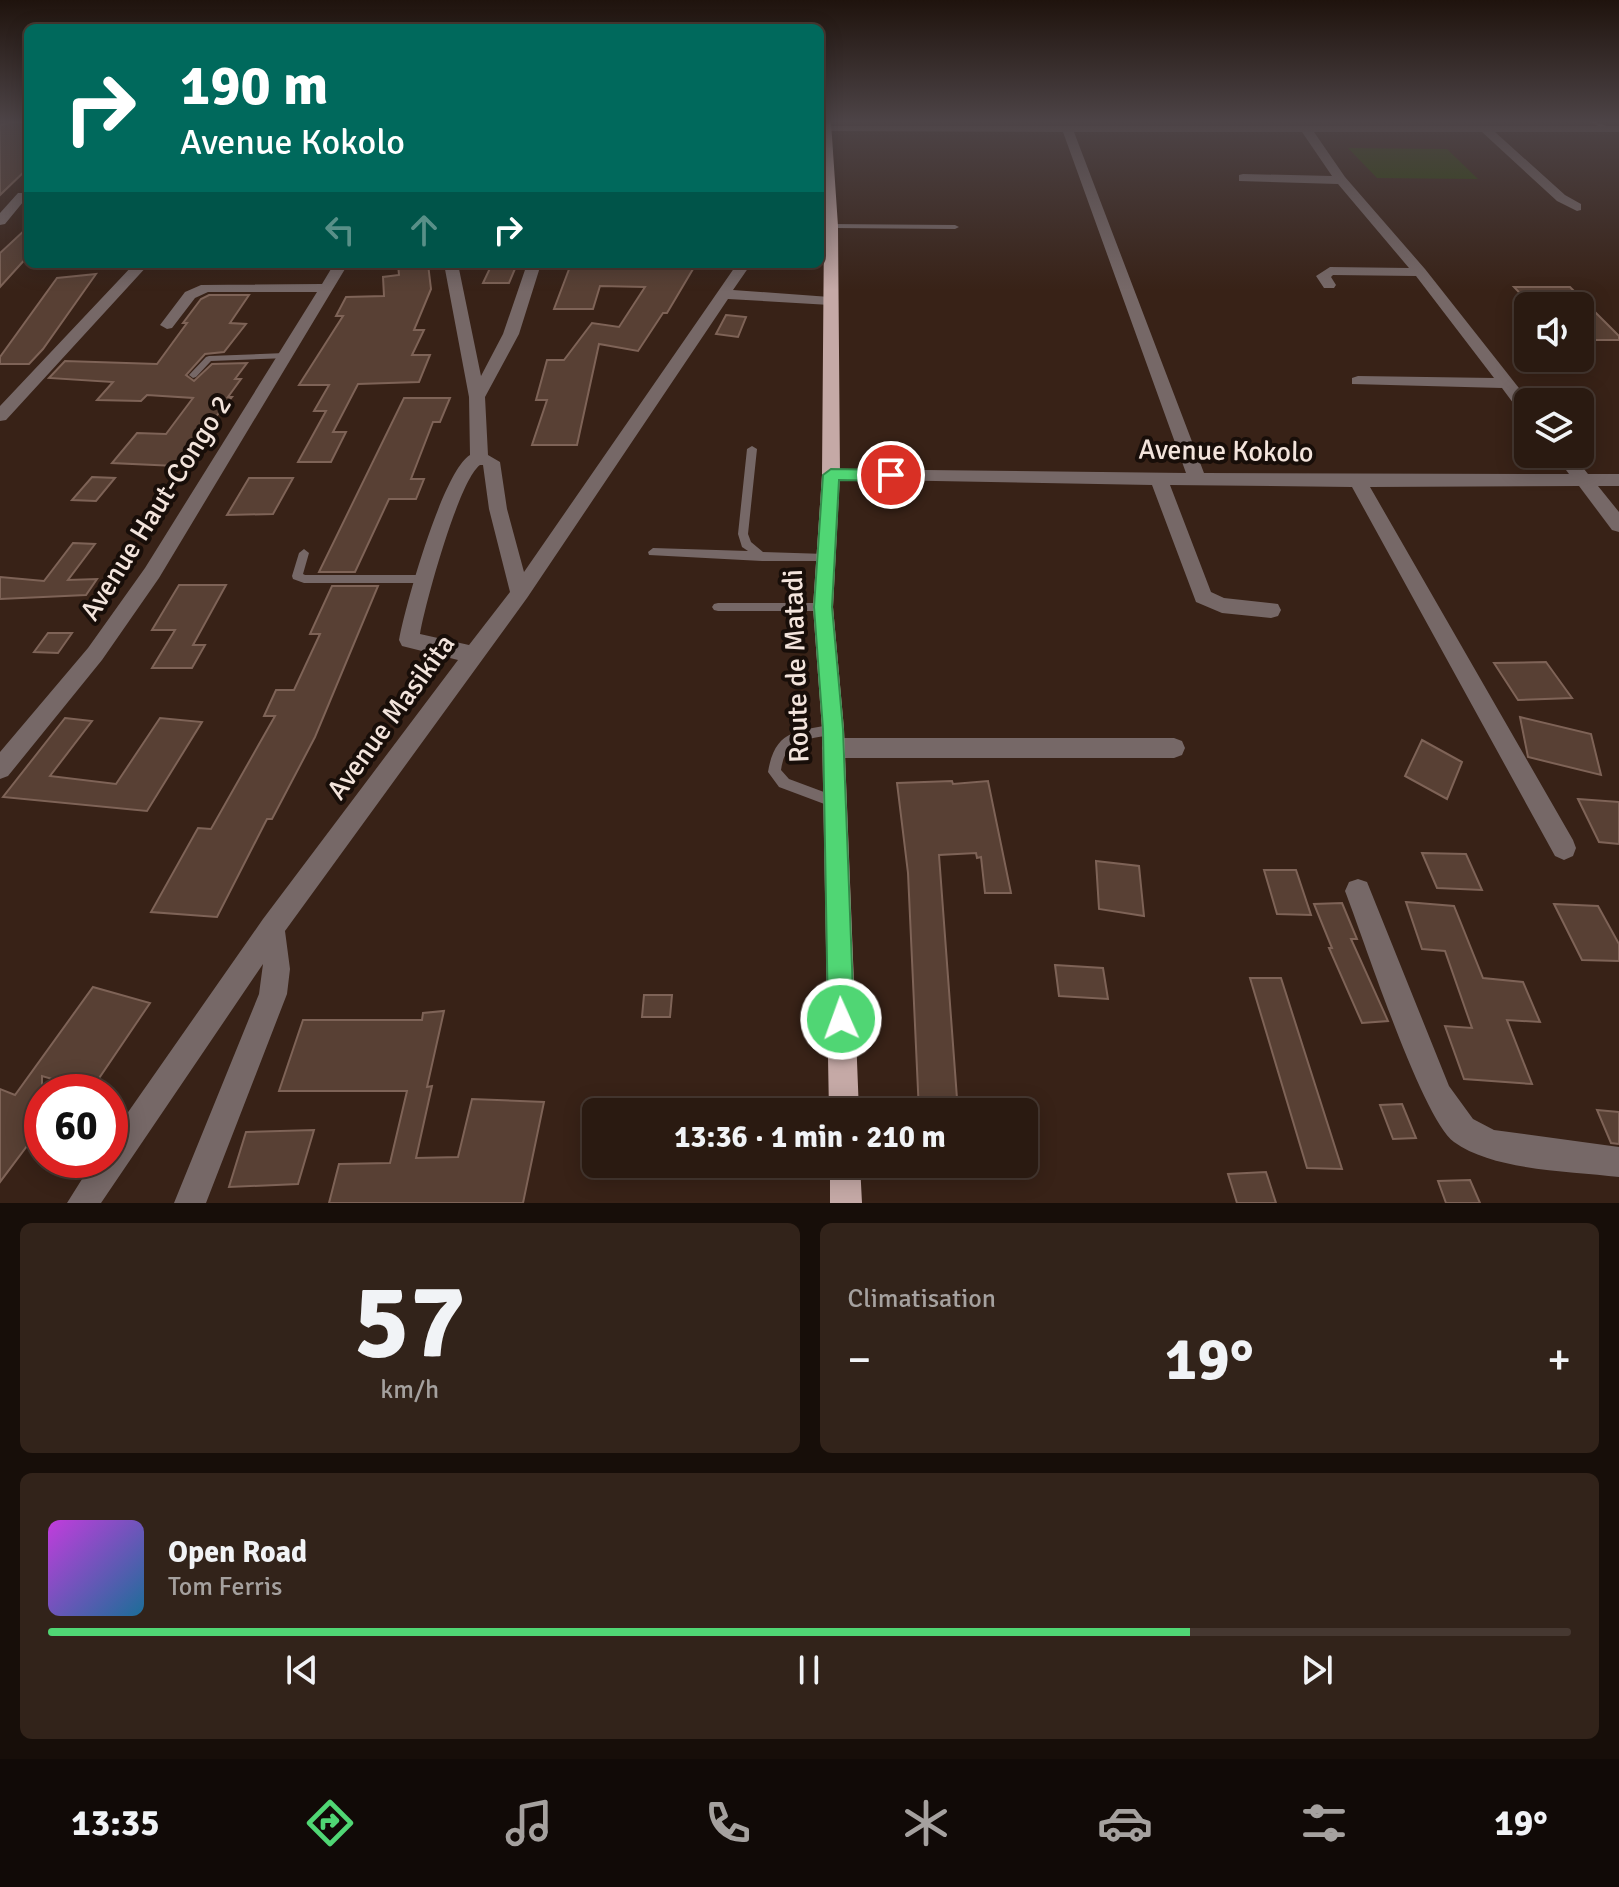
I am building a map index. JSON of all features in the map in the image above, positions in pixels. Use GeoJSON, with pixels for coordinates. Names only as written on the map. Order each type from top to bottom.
{"type":"FeatureCollection","features":[{"type":"Feature","properties":{"kind":"main road","name":"Route de Matadi"},"geometry":{"type":"LineString","coordinates":[[827,178],[831,226],[831,475],[823,607],[833,739],[844,1098]]}},
{"type":"Feature","properties":{"kind":"main road"},"geometry":{"type":"LineString","coordinates":[[845,1178],[846,1203]]}},
{"type":"Feature","properties":{"kind":"street"},"geometry":{"type":"LineString","coordinates":[[1086,178],[1197,479]]}},
{"type":"Feature","properties":{"kind":"street"},"geometry":{"type":"LineString","coordinates":[[1250,178],[1341,180],[1420,272],[1514,394]]}},
{"type":"Feature","properties":{"kind":"street"},"geometry":{"type":"LineString","coordinates":[[1539,178],[1561,198],[1577,207]]}},
{"type":"Feature","properties":{"kind":"street"},"geometry":{"type":"LineString","coordinates":[[0,221],[24,195]]}},
{"type":"Feature","properties":{"kind":"street"},"geometry":{"type":"LineString","coordinates":[[0,416],[138,268]]}},
{"type":"Feature","properties":{"kind":"street","name":"Avenue Haut-Congo 2"},"geometry":{"type":"LineString","coordinates":[[0,769],[95,654],[136,596],[338,268]]}},
{"type":"Feature","properties":{"kind":"street"},"geometry":{"type":"LineString","coordinates":[[452,268],[477,397],[479,458]]}},
{"type":"Feature","properties":{"kind":"street"},"geometry":{"type":"LineString","coordinates":[[477,397],[511,334],[533,268]]}},
{"type":"Feature","properties":{"kind":"street","name":"Avenue Masikita"},"geometry":{"type":"LineString","coordinates":[[83,1203],[272,928],[520,593],[741,268]]}},
{"type":"Feature","properties":{"kind":"street"},"geometry":{"type":"LineString","coordinates":[[1329,285],[1323,276],[1330,271],[1420,272]]}},
{"type":"Feature","properties":{"kind":"street"},"geometry":{"type":"LineString","coordinates":[[167,325],[190,295],[206,288],[326,288]]}},
{"type":"Feature","properties":{"kind":"street"},"geometry":{"type":"LineString","coordinates":[[723,294],[830,301]]}},
{"type":"Feature","properties":{"kind":"street"},"geometry":{"type":"LineString","coordinates":[[1358,381],[1505,383]]}},
{"type":"Feature","properties":{"kind":"street"},"geometry":{"type":"LineString","coordinates":[[479,458],[491,462],[498,509],[520,593]]}},
{"type":"Feature","properties":{"kind":"street"},"geometry":{"type":"LineString","coordinates":[[474,655],[409,640],[424,579],[466,468],[479,458]]}},
{"type":"Feature","properties":{"kind":"street"},"geometry":{"type":"LineString","coordinates":[[1574,468],[1619,525]]}},
{"type":"Feature","properties":{"kind":"street","name":"Avenue Kokolo"},"geometry":{"type":"LineString","coordinates":[[831,475],[1358,481],[1619,480]]}},
{"type":"Feature","properties":{"kind":"street"},"geometry":{"type":"LineString","coordinates":[[1158,478],[1203,597],[1222,605],[1271,610]]}},
{"type":"Feature","properties":{"kind":"street"},"geometry":{"type":"LineString","coordinates":[[1358,481],[1564,848]]}},
{"type":"Feature","properties":{"kind":"street"},"geometry":{"type":"LineString","coordinates":[[833,739],[1174,748]]}},
{"type":"Feature","properties":{"kind":"street"},"geometry":{"type":"LineString","coordinates":[[1358,891],[1438,1096],[1462,1130],[1491,1145],[1619,1162]]}},
{"type":"Feature","properties":{"kind":"street"},"geometry":{"type":"LineString","coordinates":[[190,1203],[273,994],[277,969],[272,928]]}},
{"type":"Feature","properties":{"kind":"lane"},"geometry":{"type":"LineString","coordinates":[[831,226],[955,227]]}},
{"type":"Feature","properties":{"kind":"lane"},"geometry":{"type":"LineString","coordinates":[[193,375],[209,359],[285,356]]}},
{"type":"Feature","properties":{"kind":"lane"},"geometry":{"type":"LineString","coordinates":[[752,449],[743,534],[746,544],[763,557]]}},
{"type":"Feature","properties":{"kind":"lane"},"geometry":{"type":"LineString","coordinates":[[653,552],[826,558]]}},
{"type":"Feature","properties":{"kind":"lane"},"geometry":{"type":"LineString","coordinates":[[304,553],[297,572],[297,576],[304,579],[424,579]]}},
{"type":"Feature","properties":{"kind":"lane"},"geometry":{"type":"LineString","coordinates":[[718,607],[823,607]]}},
{"type":"Feature","properties":{"kind":"lane"},"geometry":{"type":"LineString","coordinates":[[833,739],[787,741],[775,753],[774,772],[784,783],[835,802]]}},
{"type":"Feature","properties":{"kind":"building"},"geometry":{"type":"Polygon","coordinates":[[[0,178],[17,178],[0,195],[0,178]]]}},
{"type":"Feature","properties":{"kind":"building"},"geometry":{"type":"Polygon","coordinates":[[[24,231],[24,260],[0,287],[0,253],[24,231]]]}},
{"type":"Feature","properties":{"kind":"building"},"geometry":{"type":"Polygon","coordinates":[[[398,268],[428,268],[431,289],[414,330],[424,330],[412,355],[430,355],[419,382],[358,384],[333,432],[346,432],[331,462],[298,462],[326,411],[314,411],[329,385],[299,385],[343,316],[336,316],[346,297],[384,296],[383,277],[399,275],[398,268]]]}},
{"type":"Feature","properties":{"kind":"building"},"geometry":{"type":"Polygon","coordinates":[[[490,268],[515,268],[509,283],[483,283],[490,268]]]}},
{"type":"Feature","properties":{"kind":"building"},"geometry":{"type":"Polygon","coordinates":[[[569,268],[694,268],[667,313],[663,313],[638,351],[599,344],[577,445],[532,445],[547,400],[536,400],[547,360],[564,360],[592,323],[619,327],[645,287],[600,286],[593,309],[554,309],[569,268]]]}},
{"type":"Feature","properties":{"kind":"building"},"geometry":{"type":"Polygon","coordinates":[[[96,274],[29,364],[0,364],[0,357],[57,278],[96,274]]]}},
{"type":"Feature","properties":{"kind":"building"},"geometry":{"type":"Polygon","coordinates":[[[1514,287],[1570,287],[1575,292],[1519,292],[1514,287]]]}},
{"type":"Feature","properties":{"kind":"building"},"geometry":{"type":"Polygon","coordinates":[[[209,295],[249,295],[230,323],[246,324],[224,352],[205,354],[186,375],[194,381],[212,364],[247,363],[235,379],[241,379],[228,397],[232,397],[176,466],[112,463],[137,433],[166,434],[193,398],[147,395],[141,401],[97,400],[113,382],[49,378],[65,361],[157,364],[201,299],[209,295]]]}},
{"type":"Feature","properties":{"kind":"building"},"geometry":{"type":"Polygon","coordinates":[[[1594,311],[1619,336],[1619,340],[1594,340],[1594,311]]]}},
{"type":"Feature","properties":{"kind":"building"},"geometry":{"type":"Polygon","coordinates":[[[726,315],[746,317],[738,337],[716,334],[726,315]]]}},
{"type":"Feature","properties":{"kind":"building"},"geometry":{"type":"Polygon","coordinates":[[[404,398],[450,398],[440,422],[433,422],[411,479],[424,479],[416,499],[389,499],[355,572],[319,572],[404,398]]]}},
{"type":"Feature","properties":{"kind":"building"},"geometry":{"type":"Polygon","coordinates":[[[92,477],[115,478],[96,501],[72,500],[92,477]]]}},
{"type":"Feature","properties":{"kind":"building"},"geometry":{"type":"Polygon","coordinates":[[[249,478],[293,478],[273,514],[227,515],[249,478]]]}},
{"type":"Feature","properties":{"kind":"building"},"geometry":{"type":"Polygon","coordinates":[[[73,543],[95,544],[68,580],[97,579],[86,595],[0,599],[0,577],[44,581],[73,543]]]}},
{"type":"Feature","properties":{"kind":"building"},"geometry":{"type":"Polygon","coordinates":[[[179,585],[226,585],[193,645],[205,645],[192,668],[152,668],[175,630],[152,630],[179,585]]]}},
{"type":"Feature","properties":{"kind":"building"},"geometry":{"type":"Polygon","coordinates":[[[332,586],[378,586],[315,737],[272,819],[267,819],[217,917],[151,912],[198,828],[211,829],[275,716],[264,716],[276,690],[294,690],[320,634],[310,634],[332,586]]]}},
{"type":"Feature","properties":{"kind":"building"},"geometry":{"type":"Polygon","coordinates":[[[48,633],[72,633],[58,653],[34,652],[48,633]]]}},
{"type":"Feature","properties":{"kind":"building"},"geometry":{"type":"Polygon","coordinates":[[[1546,662],[1572,698],[1518,700],[1494,663],[1546,662]]]}},
{"type":"Feature","properties":{"kind":"building"},"geometry":{"type":"Polygon","coordinates":[[[1520,717],[1591,734],[1601,775],[1528,757],[1520,717]]]}},
{"type":"Feature","properties":{"kind":"building"},"geometry":{"type":"Polygon","coordinates":[[[65,718],[92,721],[50,776],[116,784],[160,718],[202,722],[147,811],[3,797],[65,718]]]}},
{"type":"Feature","properties":{"kind":"building"},"geometry":{"type":"Polygon","coordinates":[[[1422,740],[1462,762],[1447,799],[1405,776],[1422,740]]]}},
{"type":"Feature","properties":{"kind":"building"},"geometry":{"type":"Polygon","coordinates":[[[988,781],[1011,893],[985,893],[981,857],[977,858],[976,853],[939,855],[957,1098],[918,1098],[908,873],[897,783],[988,781]]]}},
{"type":"Feature","properties":{"kind":"building"},"geometry":{"type":"Polygon","coordinates":[[[1578,799],[1619,802],[1619,844],[1599,842],[1578,799]]]}},
{"type":"Feature","properties":{"kind":"building"},"geometry":{"type":"Polygon","coordinates":[[[1422,853],[1466,854],[1482,890],[1437,888],[1422,853]]]}},
{"type":"Feature","properties":{"kind":"building"},"geometry":{"type":"Polygon","coordinates":[[[1096,861],[1139,866],[1144,916],[1099,909],[1096,861]]]}},
{"type":"Feature","properties":{"kind":"building"},"geometry":{"type":"Polygon","coordinates":[[[1264,870],[1296,870],[1311,915],[1277,914],[1264,870]]]}},
{"type":"Feature","properties":{"kind":"building"},"geometry":{"type":"Polygon","coordinates":[[[1406,902],[1454,906],[1483,978],[1523,982],[1540,1022],[1507,1020],[1532,1084],[1464,1079],[1445,1026],[1472,1028],[1445,951],[1422,949],[1406,902]]]}},
{"type":"Feature","properties":{"kind":"building"},"geometry":{"type":"Polygon","coordinates":[[[1342,903],[1357,939],[1351,939],[1388,1021],[1362,1023],[1329,948],[1332,948],[1314,904],[1342,903]]]}},
{"type":"Feature","properties":{"kind":"building"},"geometry":{"type":"Polygon","coordinates":[[[1554,904],[1598,906],[1619,944],[1619,961],[1582,960],[1554,904]]]}},
{"type":"Feature","properties":{"kind":"building"},"geometry":{"type":"Polygon","coordinates":[[[1055,965],[1103,968],[1108,999],[1059,996],[1055,965]]]}},
{"type":"Feature","properties":{"kind":"building"},"geometry":{"type":"Polygon","coordinates":[[[1250,978],[1281,978],[1342,1169],[1307,1168],[1250,978]]]}},
{"type":"Feature","properties":{"kind":"building"},"geometry":{"type":"Polygon","coordinates":[[[93,987],[150,1003],[102,1074],[30,1074],[93,987]]]}},
{"type":"Feature","properties":{"kind":"building"},"geometry":{"type":"Polygon","coordinates":[[[644,995],[672,995],[670,1017],[642,1017],[644,995]]]}},
{"type":"Feature","properties":{"kind":"building"},"geometry":{"type":"Polygon","coordinates":[[[444,1011],[427,1087],[432,1086],[416,1158],[458,1157],[472,1099],[544,1102],[523,1203],[329,1203],[339,1164],[390,1163],[407,1091],[279,1091],[303,1020],[422,1020],[423,1013],[444,1011]]]}},
{"type":"Feature","properties":{"kind":"building"},"geometry":{"type":"Polygon","coordinates":[[[24,1083],[24,1150],[0,1182],[0,1089],[15,1095],[24,1083]]]}},
{"type":"Feature","properties":{"kind":"building"},"geometry":{"type":"Polygon","coordinates":[[[1402,1104],[1416,1138],[1393,1139],[1380,1105],[1402,1104]]]}},
{"type":"Feature","properties":{"kind":"building"},"geometry":{"type":"Polygon","coordinates":[[[1597,1110],[1619,1112],[1619,1144],[1611,1143],[1597,1110]]]}},
{"type":"Feature","properties":{"kind":"building"},"geometry":{"type":"Polygon","coordinates":[[[314,1130],[298,1184],[229,1187],[246,1132],[314,1130]]]}},
{"type":"Feature","properties":{"kind":"building"},"geometry":{"type":"Polygon","coordinates":[[[1266,1172],[1276,1203],[1237,1203],[1228,1174],[1266,1172]]]}},
{"type":"Feature","properties":{"kind":"building"},"geometry":{"type":"Polygon","coordinates":[[[1470,1180],[1480,1203],[1446,1203],[1438,1181],[1470,1180]]]}},
{"type":"Feature","properties":{"kind":"route"},"geometry":{"type":"LineString","coordinates":[[841,1019],[833,729],[823,607],[831,475],[891,475]]}}]}
